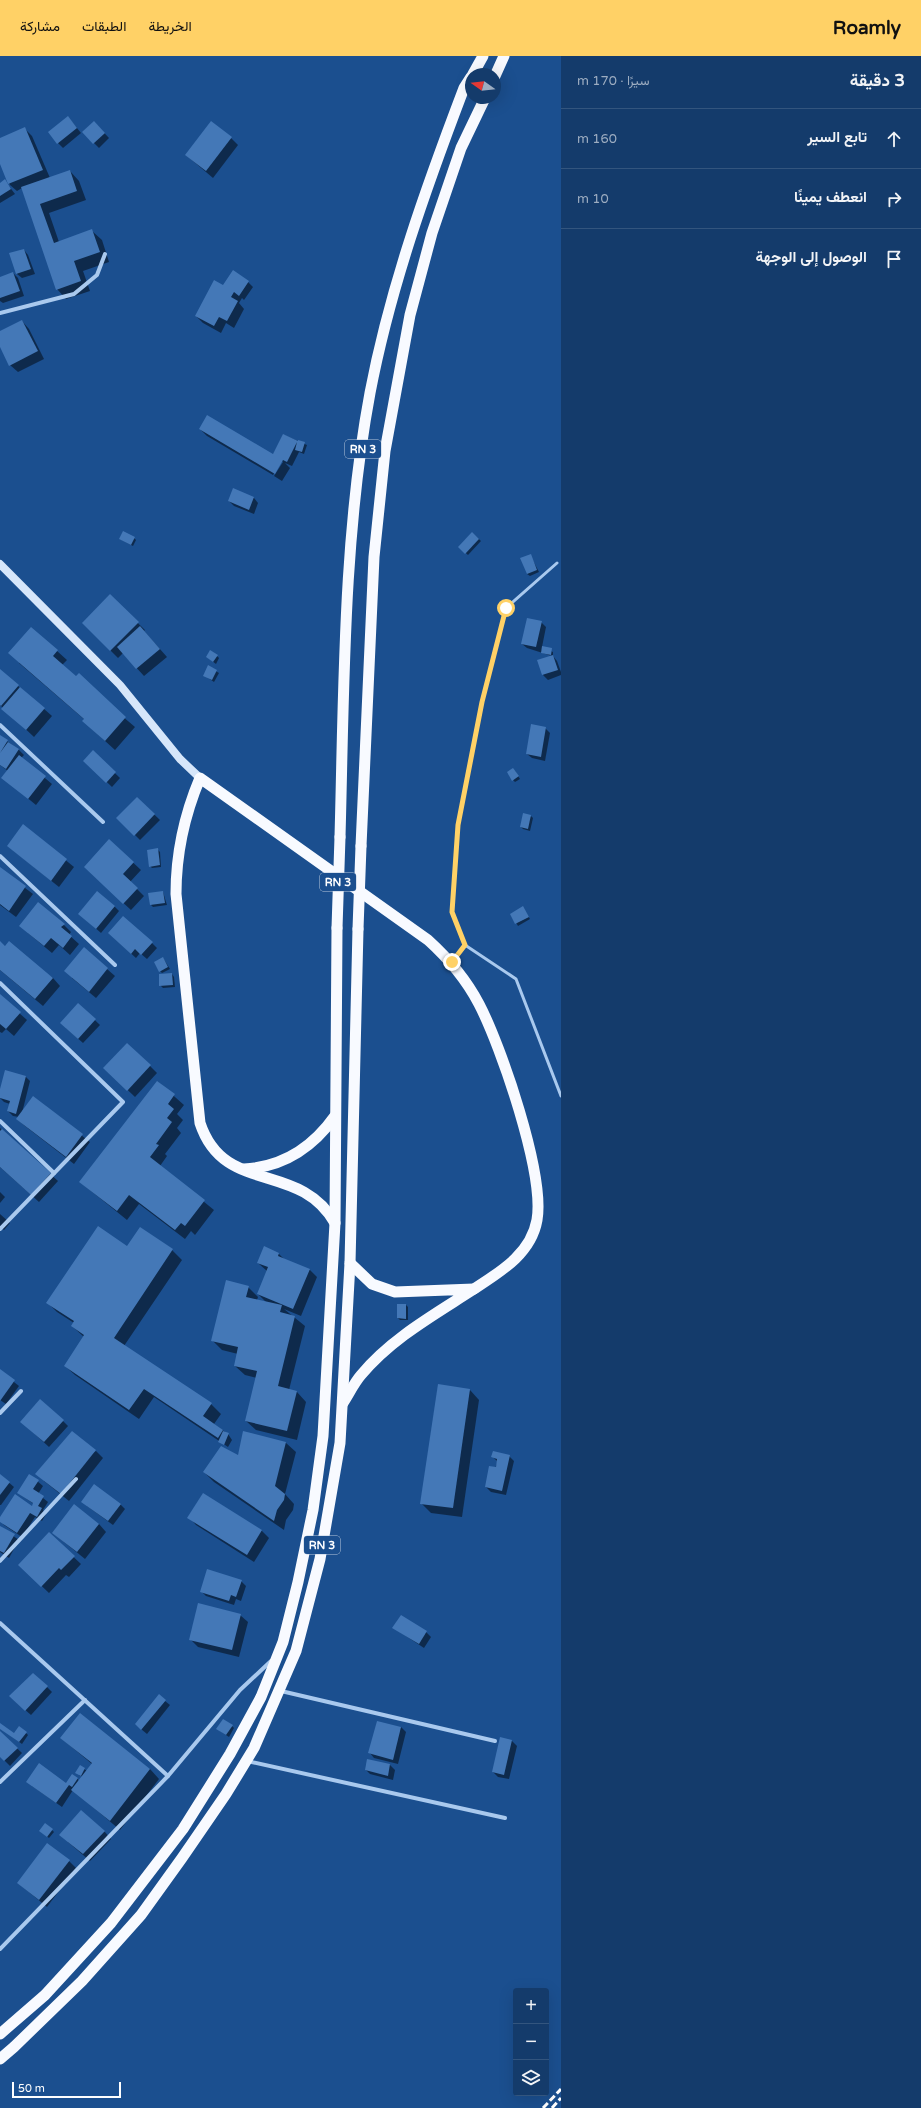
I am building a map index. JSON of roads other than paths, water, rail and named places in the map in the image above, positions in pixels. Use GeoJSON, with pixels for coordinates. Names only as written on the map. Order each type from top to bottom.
{"type":"FeatureCollection","features":[{"type":"Feature","properties":{"kind":"highway"},"geometry":{"type":"LineString","coordinates":[[476,68],[483,56]]}},
{"type":"Feature","properties":{"kind":"highway"},"geometry":{"type":"LineString","coordinates":[[499,68],[504,56]]}},
{"type":"Feature","properties":{"kind":"highway","name":"RN 3"},"geometry":{"type":"LineString","coordinates":[[0,2034],[45,1995],[110,1923],[183,1829],[230,1754],[254,1710],[277,1656],[298,1582],[312,1510],[323,1436],[335,1223],[337,928],[345,659],[354,510],[370,393],[398,276],[429,182],[465,86]]}},
{"type":"Feature","properties":{"kind":"highway","name":"RN 3"},"geometry":{"type":"LineString","coordinates":[[0,2059],[82,1981],[141,1915],[222,1801],[246,1760],[280,1690],[296,1651],[320,1559],[340,1443],[350,1263],[358,930],[374,557],[385,451],[410,314],[430,240],[461,148],[482,104]]}},
{"type":"Feature","properties":{"kind":"highway"},"geometry":{"type":"LineString","coordinates":[[335,1223],[323,1205],[306,1192],[238,1169],[225,1161],[208,1142],[200,1123],[176,894],[177,864],[183,823],[200,778],[428,940],[452,962],[479,1003],[492,1030],[522,1121],[537,1188],[537,1220],[531,1237],[516,1260],[404,1334],[380,1354],[360,1375],[342,1404]]}},
{"type":"Feature","properties":{"kind":"highway"},"geometry":{"type":"LineString","coordinates":[[238,1169],[260,1167],[286,1160],[314,1141],[335,1116]]}},
{"type":"Feature","properties":{"kind":"highway"},"geometry":{"type":"LineString","coordinates":[[350,1263],[372,1284],[395,1292],[474,1289]]}},
{"type":"Feature","properties":{"kind":"main road"},"geometry":{"type":"LineString","coordinates":[[0,564],[120,685],[180,759],[200,778]]}},
{"type":"Feature","properties":{"kind":"street"},"geometry":{"type":"LineString","coordinates":[[0,313],[74,294],[96,275],[105,254]]}},
{"type":"Feature","properties":{"kind":"street"},"geometry":{"type":"LineString","coordinates":[[0,725],[103,822]]}},
{"type":"Feature","properties":{"kind":"street"},"geometry":{"type":"LineString","coordinates":[[0,856],[115,965]]}},
{"type":"Feature","properties":{"kind":"street"},"geometry":{"type":"LineString","coordinates":[[0,983],[123,1102],[0,1229]]}},
{"type":"Feature","properties":{"kind":"street"},"geometry":{"type":"LineString","coordinates":[[0,1121],[54,1173]]}},
{"type":"Feature","properties":{"kind":"street"},"geometry":{"type":"LineString","coordinates":[[0,1413],[21,1391]]}},
{"type":"Feature","properties":{"kind":"street"},"geometry":{"type":"LineString","coordinates":[[0,1561],[76,1479]]}},
{"type":"Feature","properties":{"kind":"street"},"geometry":{"type":"LineString","coordinates":[[0,1624],[168,1776]]}},
{"type":"Feature","properties":{"kind":"street"},"geometry":{"type":"LineString","coordinates":[[0,1949],[168,1776],[240,1690],[277,1656]]}},
{"type":"Feature","properties":{"kind":"street"},"geometry":{"type":"LineString","coordinates":[[280,1690],[494,1741]]}},
{"type":"Feature","properties":{"kind":"street"},"geometry":{"type":"LineString","coordinates":[[0,1782],[85,1700]]}},
{"type":"Feature","properties":{"kind":"street"},"geometry":{"type":"LineString","coordinates":[[246,1760],[505,1818]]}},
{"type":"Feature","properties":{"kind":"lane"},"geometry":{"type":"LineString","coordinates":[[557,563],[506,608],[482,702],[458,825],[452,912],[465,945],[516,979],[561,1096]]}},
{"type":"Feature","properties":{"kind":"lane"},"geometry":{"type":"LineString","coordinates":[[452,962],[465,945]]}},
{"type":"Feature","properties":{"kind":"railway"},"geometry":{"type":"LineString","coordinates":[[543,2108],[561,2089]]}},
{"type":"Feature","properties":{"kind":"railway"},"geometry":{"type":"LineString","coordinates":[[552,2108],[561,2098]]}}]}
